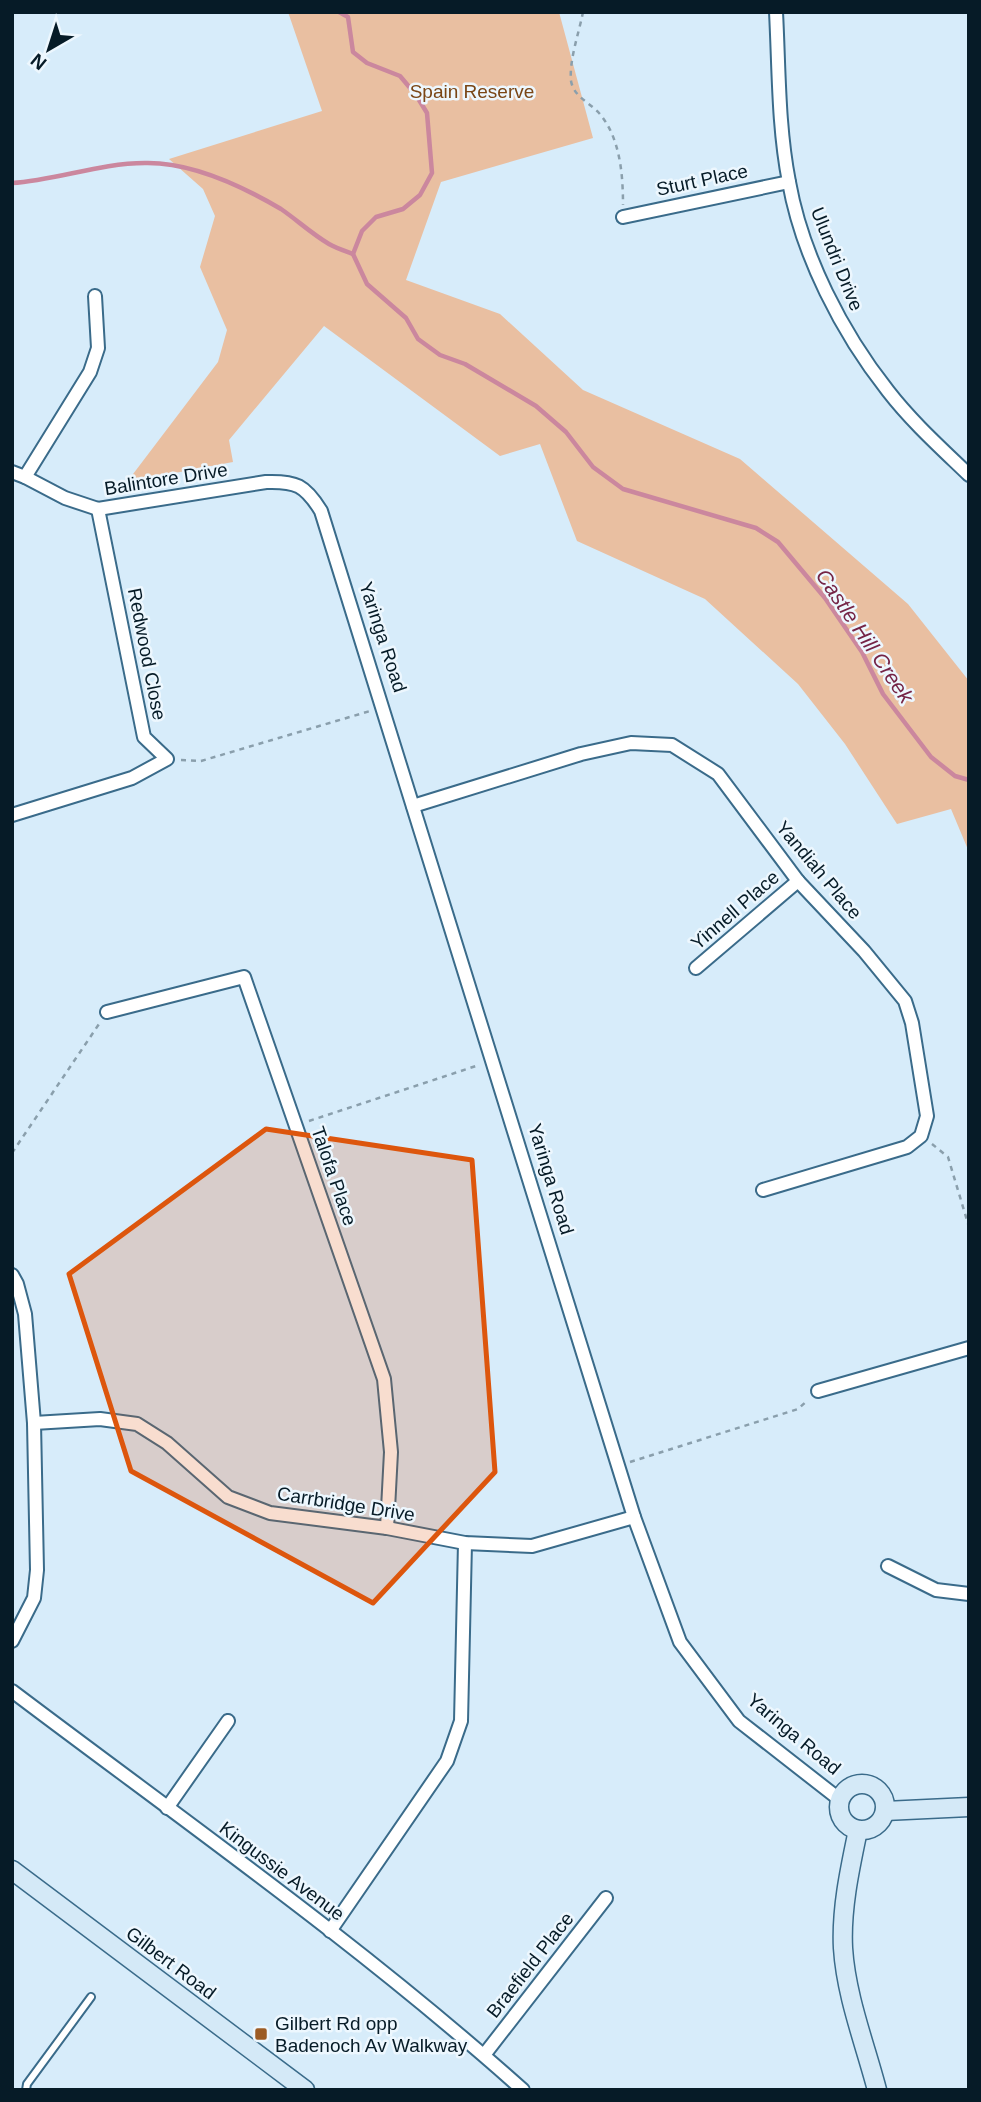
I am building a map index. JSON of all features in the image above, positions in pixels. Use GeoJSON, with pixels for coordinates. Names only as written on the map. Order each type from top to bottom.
{"type":"FeatureCollection","features":[{"type":"Feature","properties":{"kind":"street","name":"Ulundri Drive"},"geometry":{"type":"LineString","coordinates":[[776,12],[778,82],[789,182],[812,258],[846,330],[889,393],[969,475]]}},
{"type":"Feature","properties":{"kind":"street","name":"Sturt Place"},"geometry":{"type":"LineString","coordinates":[[623,217],[789,182]]}},
{"type":"Feature","properties":{"kind":"street"},"geometry":{"type":"LineString","coordinates":[[25,477],[90,372],[99,348],[95,296]]}},
{"type":"Feature","properties":{"kind":"street","name":"Balintore Drive"},"geometry":{"type":"LineString","coordinates":[[12,472],[65,498],[98,509],[266,482],[289,481],[309,491],[321,511]]}},
{"type":"Feature","properties":{"kind":"street","name":"Redwood Close"},"geometry":{"type":"LineString","coordinates":[[98,509],[144,737],[167,759]]}},
{"type":"Feature","properties":{"kind":"street","name":"Yaringa Road"},"geometry":{"type":"LineString","coordinates":[[321,511],[634,1517],[680,1642],[739,1721],[839,1799]]}},
{"type":"Feature","properties":{"kind":"street","name":"Yandiah Place"},"geometry":{"type":"LineString","coordinates":[[413,806],[581,754],[631,743],[672,745],[718,774],[798,881],[864,951],[905,1001],[912,1023],[927,1116],[921,1136]]}},
{"type":"Feature","properties":{"kind":"street"},"geometry":{"type":"LineString","coordinates":[[12,815],[132,778],[167,759]]}},
{"type":"Feature","properties":{"kind":"street","name":"Yinnell Place"},"geometry":{"type":"LineString","coordinates":[[696,968],[798,881]]}},
{"type":"Feature","properties":{"kind":"street","name":"Talofa Place"},"geometry":{"type":"LineString","coordinates":[[107,1012],[244,977],[384,1379],[391,1452],[387,1528]]}},
{"type":"Feature","properties":{"kind":"street"},"geometry":{"type":"LineString","coordinates":[[763,1190],[907,1146],[921,1136]]}},
{"type":"Feature","properties":{"kind":"street"},"geometry":{"type":"LineString","coordinates":[[12,1275],[25,1314],[34,1423],[37,1570],[34,1598],[12,1641]]}},
{"type":"Feature","properties":{"kind":"street"},"geometry":{"type":"LineString","coordinates":[[818,1391],[969,1348]]}},
{"type":"Feature","properties":{"kind":"street","name":"Carrbridge Drive"},"geometry":{"type":"LineString","coordinates":[[34,1423],[100,1419],[137,1424],[167,1443],[228,1497],[270,1513],[387,1528],[465,1543],[532,1546],[634,1517]]}},
{"type":"Feature","properties":{"kind":"street"},"geometry":{"type":"LineString","coordinates":[[330,1931],[447,1760],[461,1721],[465,1543]]}},
{"type":"Feature","properties":{"kind":"street"},"geometry":{"type":"LineString","coordinates":[[888,1566],[936,1590],[969,1594]]}},
{"type":"Feature","properties":{"kind":"street","name":"Kingussie Avenue"},"geometry":{"type":"LineString","coordinates":[[12,1691],[330,1931],[484,2055],[523,2090]]}},
{"type":"Feature","properties":{"kind":"street"},"geometry":{"type":"LineString","coordinates":[[167,1808],[228,1721]]}},
{"type":"Feature","properties":{"kind":"street"},"geometry":{"type":"LineString","coordinates":[[859,1783],[877,1789],[885,1804],[885,1811],[880,1822],[858,1830],[847,1825],[838,1810],[839,1799],[843,1792],[859,1783]]}},
{"type":"Feature","properties":{"kind":"street"},"geometry":{"type":"LineString","coordinates":[[885,1811],[969,1807]]}},
{"type":"Feature","properties":{"kind":"street"},"geometry":{"type":"LineString","coordinates":[[858,1830],[847,1886],[843,1947],[849,1983],[877,2090]]}},
{"type":"Feature","properties":{"kind":"street","name":"Gilbert Road"},"geometry":{"type":"LineString","coordinates":[[12,1870],[305,2090]]}},
{"type":"Feature","properties":{"kind":"street","name":"Braefield Place"},"geometry":{"type":"LineString","coordinates":[[484,2055],[606,1898]]}},
{"type":"Feature","properties":{"kind":"lane"},"geometry":{"type":"LineString","coordinates":[[26,2090],[27,2084],[91,1997]]}},
{"type":"Feature","properties":{"kind":"path"},"geometry":{"type":"LineString","coordinates":[[583,12],[571,83],[577,95],[599,113],[614,139],[623,175],[623,217]]}},
{"type":"Feature","properties":{"kind":"path"},"geometry":{"type":"LineString","coordinates":[[167,759],[201,761],[383,707]]}},
{"type":"Feature","properties":{"kind":"path"},"geometry":{"type":"LineString","coordinates":[[12,1153],[107,1012]]}},
{"type":"Feature","properties":{"kind":"path"},"geometry":{"type":"LineString","coordinates":[[296,1125],[493,1060]]}},
{"type":"Feature","properties":{"kind":"path"},"geometry":{"type":"LineString","coordinates":[[921,1136],[948,1157],[969,1227]]}},
{"type":"Feature","properties":{"kind":"path"},"geometry":{"type":"LineString","coordinates":[[618,1466],[798,1409],[818,1391]]}},
{"type":"Feature","properties":{"kind":"highlighted area"},"geometry":{"type":"Polygon","coordinates":[[[266,1129],[472,1160],[495,1472],[373,1603],[131,1471],[69,1274],[266,1129]]]}},
{"type":"Feature","properties":{"kind":"green space","name":"Spain Reserve"},"geometry":{"type":"Polygon","coordinates":[[[288,12],[559,12],[593,138],[441,182],[406,280],[500,314],[583,390],[740,459],[908,604],[969,681],[969,852],[951,809],[897,824],[845,744],[798,684],[705,599],[577,541],[540,444],[500,456],[324,326],[229,440],[233,462],[127,482],[218,362],[227,330],[200,267],[215,216],[203,189],[169,159],[322,111],[288,12]]]}},
{"type":"Feature","properties":{"kind":"waterway","name":"Castle Hill Creek"},"geometry":{"type":"LineString","coordinates":[[339,12],[348,17],[353,52],[367,63],[400,76],[427,113],[432,173],[420,195],[403,209],[376,217],[362,231],[353,254],[367,284],[406,318],[418,339],[440,355],[465,364],[536,406],[566,432],[593,467],[623,489],[756,528],[778,542],[825,598],[862,652],[883,694],[931,757],[955,776],[969,780]]}},
{"type":"Feature","properties":{"kind":"waterway"},"geometry":{"type":"LineString","coordinates":[[12,183],[128,164],[180,167],[216,177],[250,192],[281,209],[329,244],[353,254]]}},
{"type":"Feature","properties":{"kind":"place","name":"Gilbert Rd opp Badenoch Av Walkway"},"geometry":{"type":"Point","coordinates":[261,2034]}}]}
